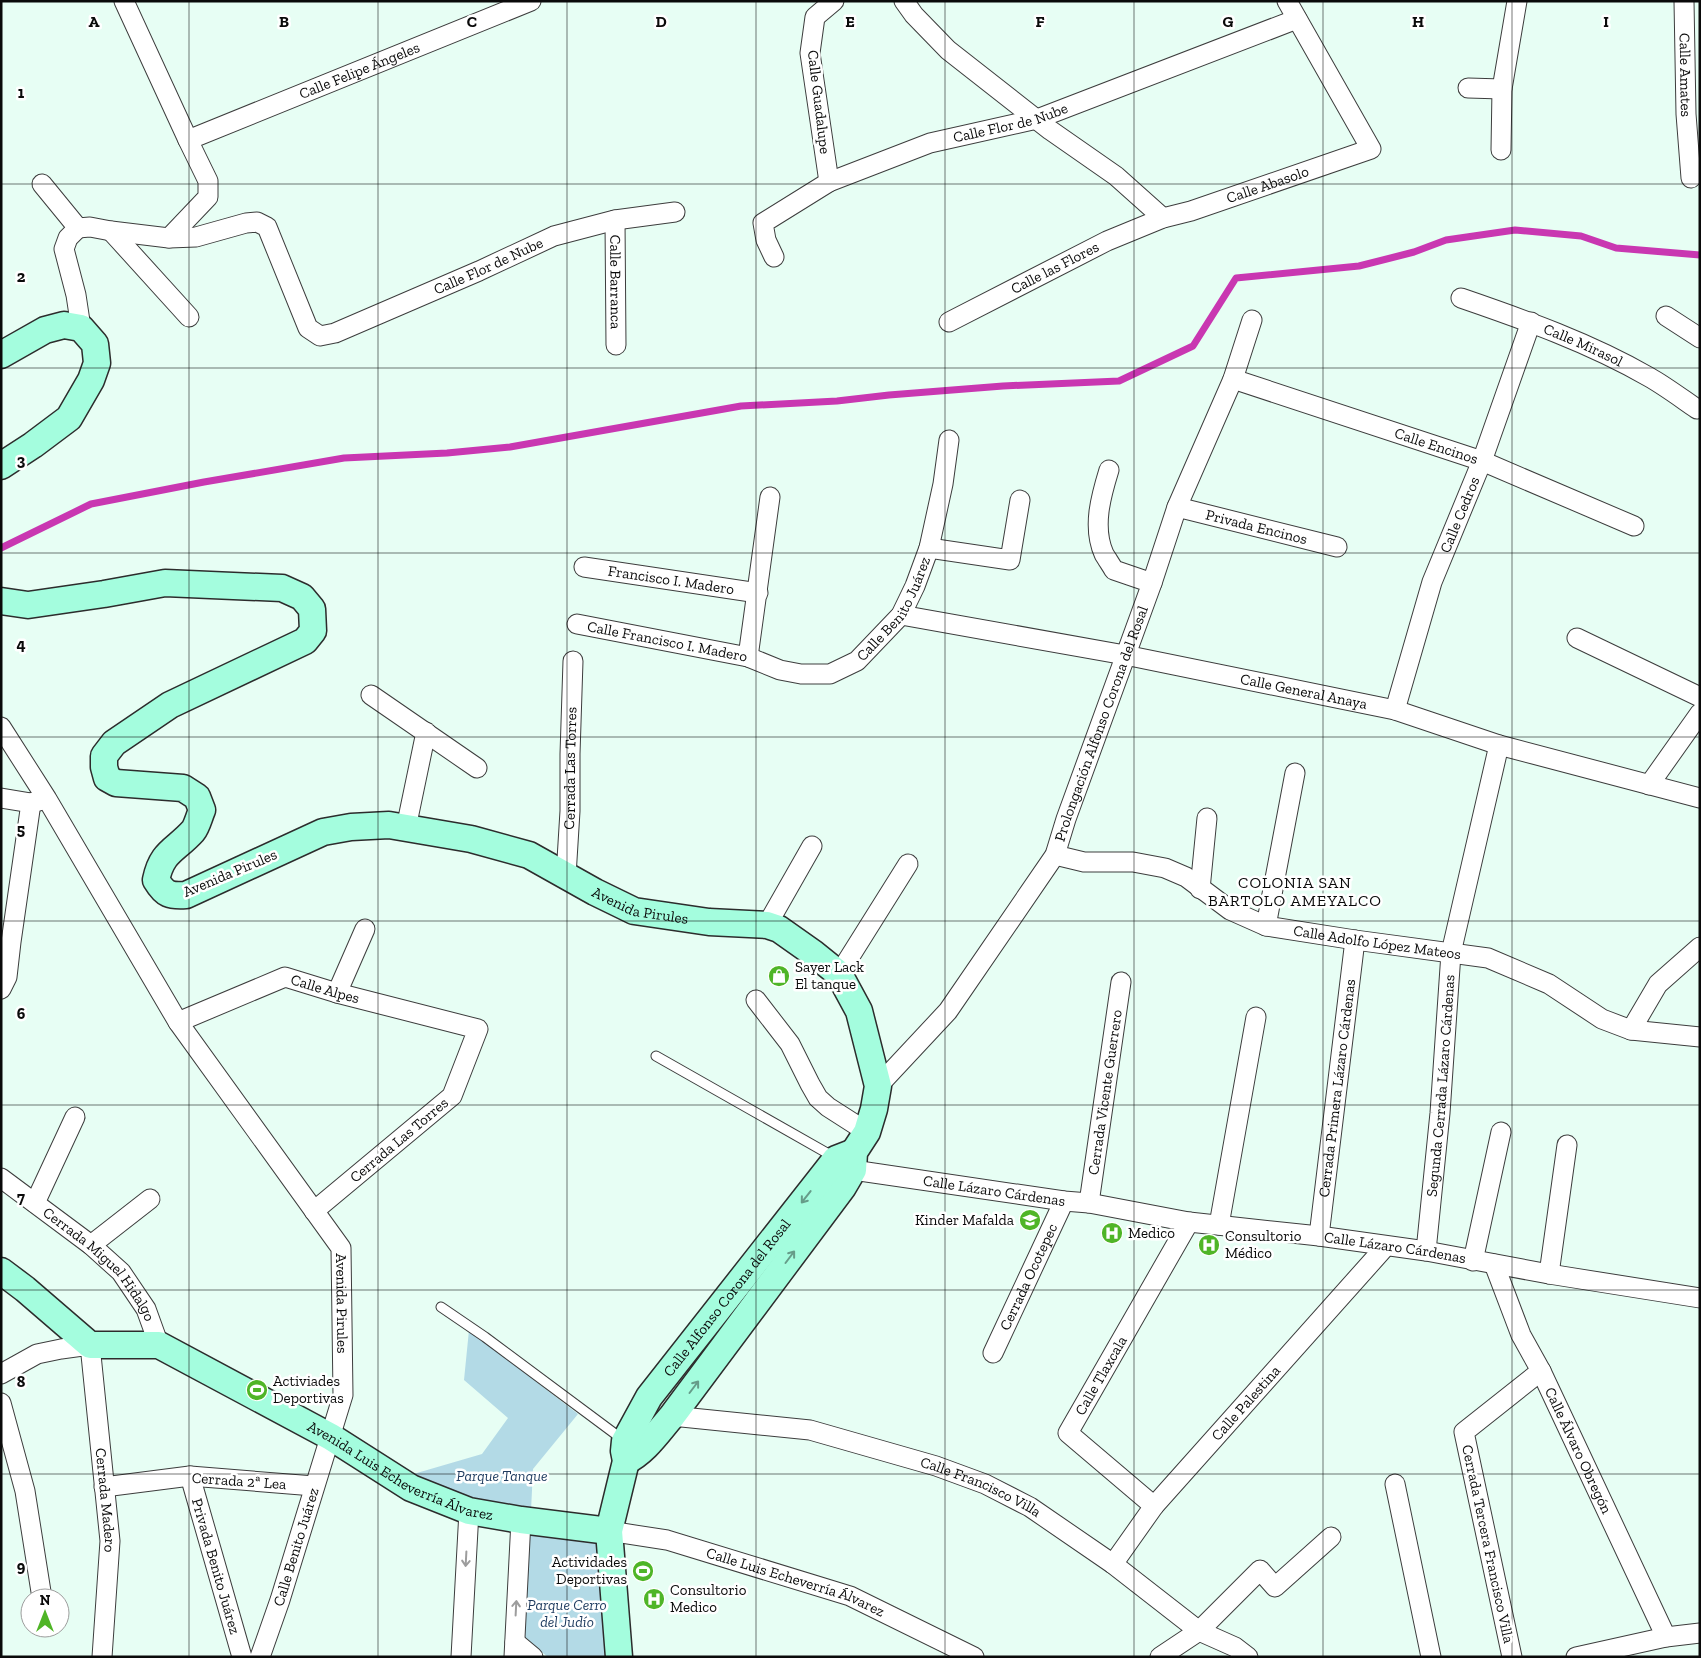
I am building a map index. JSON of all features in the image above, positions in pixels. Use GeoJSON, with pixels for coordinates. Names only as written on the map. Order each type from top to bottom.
{"type":"FeatureCollection","features":[{"type":"Feature","properties":{"kind":"street"},"geometry":{"type":"LineString","coordinates":[[1,466],[69,418],[92,380],[97,363],[95,344],[81,328],[76,295],[64,249],[68,238],[78,228],[90,227],[169,238],[208,197],[208,181],[124,1]]}},
{"type":"Feature","properties":{"kind":"street","name":"Calle Felipe Ángeles"},"geometry":{"type":"LineString","coordinates":[[188,140],[531,1]]}},
{"type":"Feature","properties":{"kind":"street","name":"Calle Guadalupe"},"geometry":{"type":"LineString","coordinates":[[829,182],[810,53],[815,17],[834,1]]}},
{"type":"Feature","properties":{"kind":"street"},"geometry":{"type":"LineString","coordinates":[[904,1],[914,15],[948,50],[1037,119],[1116,176],[1163,218]]}},
{"type":"Feature","properties":{"kind":"street"},"geometry":{"type":"LineString","coordinates":[[1287,1],[1297,19]]}},
{"type":"Feature","properties":{"kind":"street"},"geometry":{"type":"LineString","coordinates":[[1501,150],[1502,89],[1517,1]]}},
{"type":"Feature","properties":{"kind":"street","name":"Calle Amates"},"geometry":{"type":"LineString","coordinates":[[1684,1],[1693,109],[1691,178]]}},
{"type":"Feature","properties":{"kind":"street","name":"Calle Flor de Nube"},"geometry":{"type":"LineString","coordinates":[[774,257],[766,240],[763,223],[829,182],[930,143],[1037,119],[1297,19]]}},
{"type":"Feature","properties":{"kind":"street","name":"Calle Abasolo"},"geometry":{"type":"LineString","coordinates":[[1163,218],[1191,211],[1370,148],[1297,19]]}},
{"type":"Feature","properties":{"kind":"street"},"geometry":{"type":"LineString","coordinates":[[1468,88],[1502,89]]}},
{"type":"Feature","properties":{"kind":"street"},"geometry":{"type":"LineString","coordinates":[[42,184],[78,228]]}},
{"type":"Feature","properties":{"kind":"street","name":"Calle Flor de Nube"},"geometry":{"type":"LineString","coordinates":[[169,238],[196,237],[246,223],[257,222],[268,227],[308,328],[320,336],[335,333],[479,271],[554,236],[615,220],[675,212]]}},
{"type":"Feature","properties":{"kind":"street","name":"Calle las Flores"},"geometry":{"type":"LineString","coordinates":[[949,322],[1107,241],[1163,218]]}},
{"type":"Feature","properties":{"kind":"street","name":"Calle Barranca"},"geometry":{"type":"LineString","coordinates":[[615,220],[616,345]]}},
{"type":"Feature","properties":{"kind":"street"},"geometry":{"type":"LineString","coordinates":[[111,231],[190,316]]}},
{"type":"Feature","properties":{"kind":"street","name":"Calle Mirasol"},"geometry":{"type":"LineString","coordinates":[[1461,298],[1531,322],[1614,358],[1650,377],[1697,409]]}},
{"type":"Feature","properties":{"kind":"street"},"geometry":{"type":"LineString","coordinates":[[1666,316],[1700,338]]}},
{"type":"Feature","properties":{"kind":"street","name":"Prolongación Alfonso Corona del Rosal"},"geometry":{"type":"LineString","coordinates":[[878,1086],[948,1011],[1055,855],[1177,508],[1233,379],[1252,320]]}},
{"type":"Feature","properties":{"kind":"street","name":"Calle Cedros"},"geometry":{"type":"LineString","coordinates":[[1395,710],[1432,582],[1482,461],[1531,322]]}},
{"type":"Feature","properties":{"kind":"street"},"geometry":{"type":"LineString","coordinates":[[1,355],[45,330],[64,325],[81,328]]}},
{"type":"Feature","properties":{"kind":"street","name":"Calle Encinos"},"geometry":{"type":"LineString","coordinates":[[1233,379],[1482,461],[1634,526]]}},
{"type":"Feature","properties":{"kind":"street","name":"Calle Benito Juárez"},"geometry":{"type":"LineString","coordinates":[[748,657],[780,670],[801,674],[830,674],[857,661],[901,615],[915,586],[929,548],[943,484],[949,440]]}},
{"type":"Feature","properties":{"kind":"street"},"geometry":{"type":"LineString","coordinates":[[1109,470],[1101,497],[1098,533],[1104,553],[1114,570],[1152,583]]}},
{"type":"Feature","properties":{"kind":"street","name":"Calle Francisco I. Madero"},"geometry":{"type":"LineString","coordinates":[[577,624],[748,657],[770,497]]}},
{"type":"Feature","properties":{"kind":"street"},"geometry":{"type":"LineString","coordinates":[[929,548],[1010,560],[1020,500]]}},
{"type":"Feature","properties":{"kind":"street","name":"Privada Encinos"},"geometry":{"type":"LineString","coordinates":[[1177,508],[1337,547]]}},
{"type":"Feature","properties":{"kind":"street","name":"Francisco I. Madero"},"geometry":{"type":"LineString","coordinates":[[584,567],[758,593]]}},
{"type":"Feature","properties":{"kind":"street","name":"Avenida Pirules"},"geometry":{"type":"LineString","coordinates":[[1,602],[28,605],[164,583],[282,588],[302,597],[312,609],[313,631],[305,641],[170,705],[114,743],[104,756],[107,778],[116,783],[183,788],[197,797],[202,810],[194,830],[170,852],[159,866],[156,880],[162,890],[173,896],[186,895],[323,832],[389,825],[471,839],[529,855],[634,911],[709,922],[769,921],[839,974],[859,1011],[878,1086]]}},
{"type":"Feature","properties":{"kind":"street","name":"Calle General Anaya"},"geometry":{"type":"LineString","coordinates":[[901,615],[1125,656],[1395,710],[1500,745],[1700,798]]}},
{"type":"Feature","properties":{"kind":"street"},"geometry":{"type":"LineString","coordinates":[[1577,638],[1700,697]]}},
{"type":"Feature","properties":{"kind":"street","name":"Cerrada Las Torres"},"geometry":{"type":"LineString","coordinates":[[566,876],[570,811],[573,661]]}},
{"type":"Feature","properties":{"kind":"street"},"geometry":{"type":"LineString","coordinates":[[372,695],[477,768]]}},
{"type":"Feature","properties":{"kind":"street"},"geometry":{"type":"LineString","coordinates":[[1649,785],[1700,713]]}},
{"type":"Feature","properties":{"kind":"street","name":"Avenida Pirules"},"geometry":{"type":"LineString","coordinates":[[1,727],[39,801],[178,1022],[341,1248],[343,1395],[331,1438]]}},
{"type":"Feature","properties":{"kind":"street"},"geometry":{"type":"LineString","coordinates":[[406,828],[426,732]]}},
{"type":"Feature","properties":{"kind":"street","name":"Segunda Cerrada Lázaro Cárdenas"},"geometry":{"type":"LineString","coordinates":[[1426,1251],[1440,1112],[1451,953],[1500,745]]}},
{"type":"Feature","properties":{"kind":"street"},"geometry":{"type":"LineString","coordinates":[[1266,926],[1295,773]]}},
{"type":"Feature","properties":{"kind":"street"},"geometry":{"type":"LineString","coordinates":[[1,798],[39,801],[6,942],[8,977],[1,989]]}},
{"type":"Feature","properties":{"kind":"street"},"geometry":{"type":"LineString","coordinates":[[1200,889],[1207,818]]}},
{"type":"Feature","properties":{"kind":"street"},"geometry":{"type":"LineString","coordinates":[[769,921],[812,846]]}},
{"type":"Feature","properties":{"kind":"street","name":"Calle Adolfo López Mateos"},"geometry":{"type":"LineString","coordinates":[[1055,855],[1084,862],[1133,862],[1165,868],[1186,877],[1230,910],[1266,926],[1488,958],[1549,984],[1602,1018],[1631,1030],[1700,1037]]}},
{"type":"Feature","properties":{"kind":"street"},"geometry":{"type":"LineString","coordinates":[[839,974],[908,864]]}},
{"type":"Feature","properties":{"kind":"street"},"geometry":{"type":"LineString","coordinates":[[337,993],[365,929]]}},
{"type":"Feature","properties":{"kind":"street","name":"Cerrada Primera Lázaro Cárdenas"},"geometry":{"type":"LineString","coordinates":[[1319,1236],[1356,940]]}},
{"type":"Feature","properties":{"kind":"street"},"geometry":{"type":"LineString","coordinates":[[1631,1030],[1658,984],[1700,947]]}},
{"type":"Feature","properties":{"kind":"street","name":"Calle Alpes"},"geometry":{"type":"LineString","coordinates":[[178,1022],[285,977],[337,993],[478,1029]]}},
{"type":"Feature","properties":{"kind":"street","name":"Cerrada Vicente Guerrero"},"geometry":{"type":"LineString","coordinates":[[1089,1203],[1121,982]]}},
{"type":"Feature","properties":{"kind":"street"},"geometry":{"type":"LineString","coordinates":[[756,1000],[790,1044],[818,1098],[828,1107],[853,1153]]}},
{"type":"Feature","properties":{"kind":"street"},"geometry":{"type":"LineString","coordinates":[[1219,1225],[1256,1017]]}},
{"type":"Feature","properties":{"kind":"street","name":"Cerrada Las Torres"},"geometry":{"type":"LineString","coordinates":[[314,1211],[452,1096],[478,1029]]}},
{"type":"Feature","properties":{"kind":"street","name":"Calle Alfonso Corona del Rosal"},"geometry":{"type":"LineString","coordinates":[[625,1451],[640,1452],[672,1416],[837,1194],[853,1153],[874,1109],[878,1086]]}},
{"type":"Feature","properties":{"kind":"street"},"geometry":{"type":"LineString","coordinates":[[35,1203],[75,1117]]}},
{"type":"Feature","properties":{"kind":"street"},"geometry":{"type":"LineString","coordinates":[[1473,1260],[1501,1132]]}},
{"type":"Feature","properties":{"kind":"street"},"geometry":{"type":"LineString","coordinates":[[1549,1274],[1567,1145]]}},
{"type":"Feature","properties":{"kind":"street","name":"Calle Alfonso Corona del Rosal"},"geometry":{"type":"LineString","coordinates":[[618,1657],[609,1531],[625,1451],[649,1397],[853,1153]]}},
{"type":"Feature","properties":{"kind":"street","name":"Calle Lázaro Cárdenas"},"geometry":{"type":"LineString","coordinates":[[853,1153],[1064,1201],[1089,1203],[1189,1222],[1319,1236],[1426,1251],[1549,1274],[1700,1298]]}},
{"type":"Feature","properties":{"kind":"street","name":"Cerrada Miguel Hidalgo"},"geometry":{"type":"LineString","coordinates":[[1,1178],[91,1245],[121,1272],[146,1309],[159,1345]]}},
{"type":"Feature","properties":{"kind":"street"},"geometry":{"type":"LineString","coordinates":[[91,1245],[150,1199]]}},
{"type":"Feature","properties":{"kind":"street","name":"Cerrada Ocotepec"},"geometry":{"type":"LineString","coordinates":[[992,1353],[1064,1201]]}},
{"type":"Feature","properties":{"kind":"street","name":"Calle Tlaxcala"},"geometry":{"type":"LineString","coordinates":[[1154,1506],[1068,1433],[1189,1222]]}},
{"type":"Feature","properties":{"kind":"street","name":"Calle Palestina"},"geometry":{"type":"LineString","coordinates":[[1113,1564],[1154,1506],[1386,1246]]}},
{"type":"Feature","properties":{"kind":"street","name":"Calle Álvaro Obregón"},"geometry":{"type":"LineString","coordinates":[[1494,1264],[1521,1335],[1541,1371],[1666,1636]]}},
{"type":"Feature","properties":{"kind":"street"},"geometry":{"type":"LineString","coordinates":[[1,1271],[90,1344]]}},
{"type":"Feature","properties":{"kind":"street"},"geometry":{"type":"LineString","coordinates":[[1,1374],[37,1354],[90,1344]]}},
{"type":"Feature","properties":{"kind":"street","name":"Avenida Luis Echeverría Álvarez"},"geometry":{"type":"LineString","coordinates":[[90,1344],[159,1345],[331,1438],[411,1488],[469,1511],[521,1520],[609,1531]]}},
{"type":"Feature","properties":{"kind":"street","name":"Cerrada Madero"},"geometry":{"type":"LineString","coordinates":[[90,1344],[110,1541],[102,1657]]}},
{"type":"Feature","properties":{"kind":"street","name":"Cerrada Tercera Francisco Villa"},"geometry":{"type":"LineString","coordinates":[[1512,1657],[1464,1432],[1541,1371]]}},
{"type":"Feature","properties":{"kind":"street"},"geometry":{"type":"LineString","coordinates":[[1,1403],[25,1491],[40,1588]]}},
{"type":"Feature","properties":{"kind":"street","name":"Calle Francisco Villa"},"geometry":{"type":"LineString","coordinates":[[672,1416],[810,1430],[936,1466],[985,1484],[1030,1507],[1113,1564],[1200,1631],[1235,1647],[1248,1657]]}},
{"type":"Feature","properties":{"kind":"street","name":"Calle Benito Juárez"},"geometry":{"type":"LineString","coordinates":[[260,1657],[331,1438]]}},
{"type":"Feature","properties":{"kind":"street","name":"Cerrada 2ª Lea"},"geometry":{"type":"LineString","coordinates":[[104,1487],[190,1476],[314,1486]]}},
{"type":"Feature","properties":{"kind":"street","name":"Privada Benito Juárez"},"geometry":{"type":"LineString","coordinates":[[190,1476],[242,1657]]}},
{"type":"Feature","properties":{"kind":"street"},"geometry":{"type":"LineString","coordinates":[[1395,1484],[1431,1657]]}},
{"type":"Feature","properties":{"kind":"street"},"geometry":{"type":"LineString","coordinates":[[461,1657],[469,1511]]}},
{"type":"Feature","properties":{"kind":"street"},"geometry":{"type":"LineString","coordinates":[[521,1520],[514,1650],[533,1657]]}},
{"type":"Feature","properties":{"kind":"street","name":"Calle Luis Echeverría Álvarez"},"geometry":{"type":"LineString","coordinates":[[609,1531],[666,1540],[850,1596],[974,1657]]}},
{"type":"Feature","properties":{"kind":"street"},"geometry":{"type":"LineString","coordinates":[[1160,1657],[1200,1631],[1260,1570],[1275,1587],[1331,1537]]}},
{"type":"Feature","properties":{"kind":"street"},"geometry":{"type":"LineString","coordinates":[[1576,1657],[1666,1636],[1700,1633]]}},
{"type":"Feature","properties":{"kind":"lane"},"geometry":{"type":"LineString","coordinates":[[656,1056],[853,1153]]}},
{"type":"Feature","properties":{"kind":"lane"},"geometry":{"type":"LineString","coordinates":[[441,1307],[485,1337],[625,1451]]}},
{"type":"Feature","properties":{"kind":"green space","name":"Parque Tanque"},"geometry":{"type":"Polygon","coordinates":[[[469,1330],[578,1414],[533,1469],[531,1511],[476,1503],[410,1475],[482,1454],[508,1418],[464,1380],[469,1330]]]}},
{"type":"Feature","properties":{"kind":"green space","name":"Parque Cerro del Judío"},"geometry":{"type":"Polygon","coordinates":[[[529,1527],[603,1538],[612,1657],[548,1657],[523,1637],[529,1527]]]}},
{"type":"Feature","properties":{"kind":"waterway"},"geometry":{"type":"LineString","coordinates":[[1,548],[91,504],[344,458],[447,453],[510,447],[741,406],[837,401],[1003,386],[1119,381],[1193,346],[1236,278],[1359,266],[1414,252],[1446,240],[1515,230],[1581,236],[1616,248],[1700,255]]}},
{"type":"Feature","properties":{"kind":"place","name":"Sayer Lack El tanque"},"geometry":{"type":"Point","coordinates":[779,976]}},
{"type":"Feature","properties":{"kind":"place","name":"Kinder Mafalda"},"geometry":{"type":"Point","coordinates":[1030,1220]}},
{"type":"Feature","properties":{"kind":"place","name":"Medico"},"geometry":{"type":"Point","coordinates":[1112,1233]}},
{"type":"Feature","properties":{"kind":"place","name":"Consultorio Médico"},"geometry":{"type":"Point","coordinates":[1209,1245]}},
{"type":"Feature","properties":{"kind":"place","name":"Activiades Deportivas"},"geometry":{"type":"Point","coordinates":[257,1390]}},
{"type":"Feature","properties":{"kind":"place","name":"Actividades Deportivas"},"geometry":{"type":"Point","coordinates":[643,1571]}},
{"type":"Feature","properties":{"kind":"place","name":"Consultorio Medico"},"geometry":{"type":"Point","coordinates":[654,1599]}},
{"type":"Feature","properties":{"kind":"district","name":"COLONIA SAN BARTOLO AMEYALCO"},"geometry":{"type":"Point","coordinates":[1295,891]}}]}
